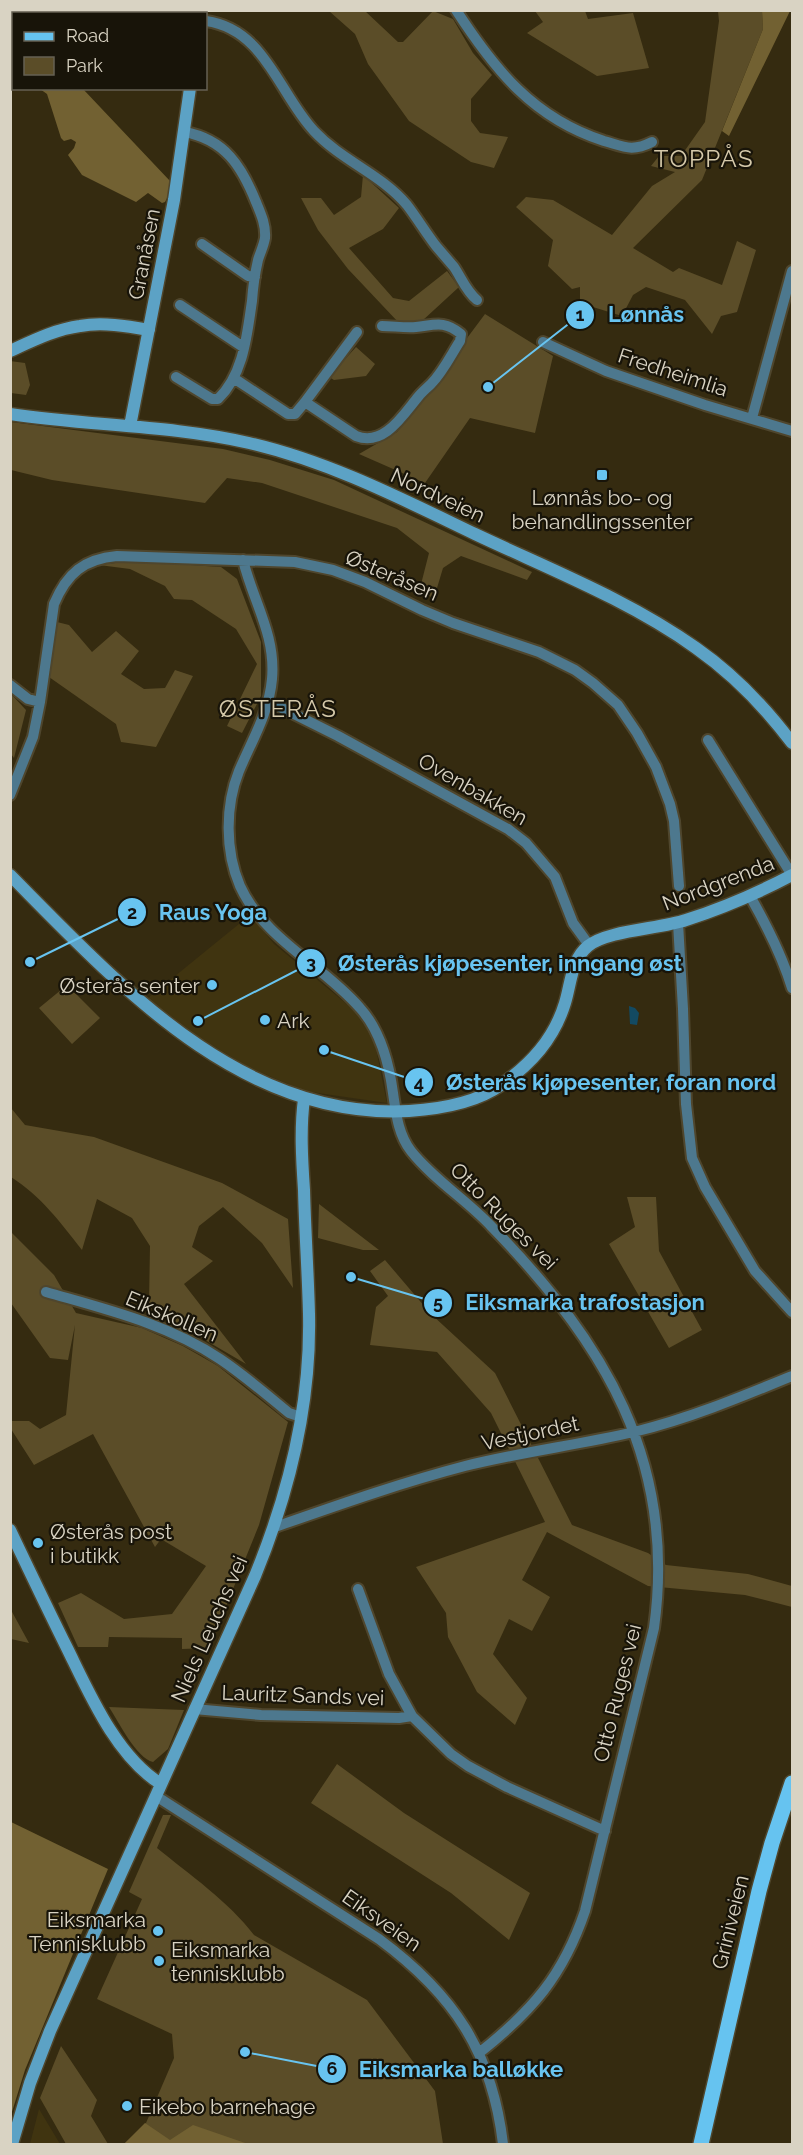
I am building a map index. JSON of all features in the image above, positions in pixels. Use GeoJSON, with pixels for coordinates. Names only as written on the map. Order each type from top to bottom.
{"type":"FeatureCollection","features":[{"type":"Feature","properties":{"kind":"main road","name":"Griniveien"},"geometry":{"type":"LineString","coordinates":[[701,2145],[764,1872],[792,1783]]}},
{"type":"Feature","properties":{"kind":"main road","name":"Griniveien"},"geometry":{"type":"LineString","coordinates":[[690,2145],[716,2074]]}},
{"type":"Feature","properties":{"kind":"street"},"geometry":{"type":"LineString","coordinates":[[456,10],[502,75],[526,97],[556,119],[583,134],[614,144],[638,149],[652,142]]}},
{"type":"Feature","properties":{"kind":"street"},"geometry":{"type":"LineString","coordinates":[[207,21],[217,23],[234,32],[260,51],[295,108],[313,130],[332,148],[372,173],[398,196],[455,269],[469,294],[477,300]]}},
{"type":"Feature","properties":{"kind":"street","name":"Granåsen"},"geometry":{"type":"LineString","coordinates":[[130,426],[184,132],[189,90]]}},
{"type":"Feature","properties":{"kind":"street"},"geometry":{"type":"LineString","coordinates":[[176,377],[212,399],[219,399],[235,379],[265,238],[263,220],[237,163],[200,135],[184,132]]}},
{"type":"Feature","properties":{"kind":"street"},"geometry":{"type":"LineString","coordinates":[[202,244],[248,276],[255,277]]}},
{"type":"Feature","properties":{"kind":"street"},"geometry":{"type":"LineString","coordinates":[[752,418],[788,305],[792,271]]}},
{"type":"Feature","properties":{"kind":"street"},"geometry":{"type":"LineString","coordinates":[[180,305],[243,347]]}},
{"type":"Feature","properties":{"kind":"street"},"geometry":{"type":"LineString","coordinates":[[305,402],[363,439],[370,438],[396,425],[418,396],[433,383],[460,341],[461,334],[454,328],[439,323],[414,327],[382,326]]}},
{"type":"Feature","properties":{"kind":"street"},"geometry":{"type":"LineString","coordinates":[[10,351],[46,336],[80,326],[149,330]]}},
{"type":"Feature","properties":{"kind":"street"},"geometry":{"type":"LineString","coordinates":[[235,379],[288,414],[295,414],[357,332]]}},
{"type":"Feature","properties":{"kind":"street","name":"Fredheimlia"},"geometry":{"type":"LineString","coordinates":[[543,342],[606,370],[705,405],[792,431]]}},
{"type":"Feature","properties":{"kind":"street","name":"Nordveien"},"geometry":{"type":"LineString","coordinates":[[10,414],[218,436],[288,453],[325,466],[393,495],[651,619],[698,649],[747,691],[792,743]]}},
{"type":"Feature","properties":{"kind":"street","name":"Østeråsen"},"geometry":{"type":"LineString","coordinates":[[10,795],[33,737],[54,604],[66,581],[76,571],[86,563],[117,556],[295,562],[346,574],[453,623],[539,652],[560,661],[593,683],[618,705],[628,719],[647,749],[663,782],[674,821],[679,886]]}},
{"type":"Feature","properties":{"kind":"street","name":"Otto Ruges vei"},"geometry":{"type":"LineString","coordinates":[[243,560],[247,578],[270,636],[273,676],[270,702],[238,773],[229,809],[230,853],[234,870],[248,900],[267,926],[337,983],[372,1023],[387,1062],[400,1130],[410,1149],[428,1169],[489,1223],[544,1282],[601,1364],[635,1432],[646,1466],[655,1519],[658,1557],[654,1628],[585,1911],[572,1946],[554,1978],[524,2013],[479,2053]]}},
{"type":"Feature","properties":{"kind":"street"},"geometry":{"type":"LineString","coordinates":[[10,685],[28,699],[40,702]]}},
{"type":"Feature","properties":{"kind":"street","name":"Ovenbakken"},"geometry":{"type":"LineString","coordinates":[[270,702],[453,797],[517,836],[540,858],[555,877],[573,923],[589,945]]}},
{"type":"Feature","properties":{"kind":"street"},"geometry":{"type":"LineString","coordinates":[[708,740],[792,875]]}},
{"type":"Feature","properties":{"kind":"street"},"geometry":{"type":"LineString","coordinates":[[10,875],[122,984],[192,1041],[253,1079],[304,1099],[370,1110],[395,1111],[449,1105],[476,1098],[499,1087],[524,1068],[545,1046],[565,1004],[577,960],[589,945]]}},
{"type":"Feature","properties":{"kind":"street","name":"Nordgrenda"},"geometry":{"type":"LineString","coordinates":[[589,945],[604,938],[678,922],[750,897],[792,875]]}},
{"type":"Feature","properties":{"kind":"street"},"geometry":{"type":"LineString","coordinates":[[750,897],[771,933],[784,962],[792,988]]}},
{"type":"Feature","properties":{"kind":"street"},"geometry":{"type":"LineString","coordinates":[[678,922],[686,1104],[692,1158],[705,1187],[755,1271],[792,1312]]}},
{"type":"Feature","properties":{"kind":"street","name":"Niels Leuchs vei"},"geometry":{"type":"LineString","coordinates":[[12,2145],[30,2083],[43,2050],[275,1527],[294,1457],[306,1385],[309,1316],[302,1164],[304,1099]]}},
{"type":"Feature","properties":{"kind":"street","name":"Eikskollen"},"geometry":{"type":"LineString","coordinates":[[46,1292],[127,1316],[168,1331],[219,1358],[289,1413],[301,1417]]}},
{"type":"Feature","properties":{"kind":"street","name":"Vestjordet"},"geometry":{"type":"LineString","coordinates":[[275,1527],[402,1483],[523,1453],[635,1432],[705,1410],[792,1376]]}},
{"type":"Feature","properties":{"kind":"street"},"geometry":{"type":"LineString","coordinates":[[10,1530],[56,1627],[106,1723],[137,1765],[161,1784]]}},
{"type":"Feature","properties":{"kind":"street","name":"Lauritz Sands vei"},"geometry":{"type":"LineString","coordinates":[[358,1588],[389,1674],[412,1716],[451,1754],[468,1766],[507,1787],[605,1831]]}},
{"type":"Feature","properties":{"kind":"street","name":"Lauritz Sands vei"},"geometry":{"type":"LineString","coordinates":[[194,1709],[261,1715],[399,1718],[412,1716]]}},
{"type":"Feature","properties":{"kind":"street","name":"Eiksveien"},"geometry":{"type":"LineString","coordinates":[[156,1796],[339,1913],[407,1960],[443,1996],[479,2053],[494,2096],[502,2145]]}},
{"type":"Feature","properties":{"kind":"shaded area"},"geometry":{"type":"Polygon","coordinates":[[[762,11],[790,11],[729,136],[722,131],[763,29],[762,11]]]}},
{"type":"Feature","properties":{"kind":"shaded area"},"geometry":{"type":"Polygon","coordinates":[[[41,90],[84,90],[170,181],[165,202],[162,203],[148,193],[136,202],[82,175],[68,155],[76,142],[71,139],[64,141],[61,138],[47,94],[41,90]]]}},
{"type":"Feature","properties":{"kind":"shaded area"},"geometry":{"type":"Polygon","coordinates":[[[250,915],[274,944],[354,1010],[374,1039],[387,1103],[304,1091],[248,1067],[195,1035],[148,998],[250,915]]]}},
{"type":"Feature","properties":{"kind":"shaded area"},"geometry":{"type":"Polygon","coordinates":[[[11,1822],[108,1869],[25,2070],[11,2115],[11,1822]]]}},
{"type":"Feature","properties":{"kind":"shaded area"},"geometry":{"type":"Polygon","coordinates":[[[39,2109],[60,2144],[30,2144],[39,2109]]]}},
{"type":"Feature","properties":{"kind":"shaded area"},"geometry":{"type":"Polygon","coordinates":[[[145,2123],[170,2140],[193,2125],[248,2144],[124,2144],[145,2123]]]}},
{"type":"Feature","properties":{"kind":"green space"},"geometry":{"type":"Polygon","coordinates":[[[329,11],[365,11],[398,42],[403,42],[433,11],[453,19],[473,53],[492,75],[471,99],[471,121],[480,133],[508,137],[494,168],[471,162],[409,121],[368,64],[355,34],[329,11]]]}},
{"type":"Feature","properties":{"kind":"green space"},"geometry":{"type":"Polygon","coordinates":[[[535,11],[585,11],[588,19],[633,13],[649,68],[597,76],[527,33],[543,22],[535,11]]]}},
{"type":"Feature","properties":{"kind":"green space"},"geometry":{"type":"Polygon","coordinates":[[[718,11],[762,11],[763,29],[702,180],[633,248],[673,272],[679,268],[722,285],[737,241],[756,250],[737,312],[721,316],[712,334],[685,300],[646,287],[633,295],[622,316],[580,303],[580,287],[572,289],[548,266],[553,240],[516,207],[526,197],[553,200],[612,235],[652,186],[675,172],[651,166],[659,156],[681,156],[705,122],[719,21],[718,11]]]}},
{"type":"Feature","properties":{"kind":"green space"},"geometry":{"type":"Polygon","coordinates":[[[363,175],[399,208],[383,229],[349,248],[393,298],[409,301],[447,271],[459,287],[422,321],[399,323],[348,269],[318,230],[301,198],[321,198],[334,215],[361,197],[363,175]]]}},
{"type":"Feature","properties":{"kind":"green space"},"geometry":{"type":"Polygon","coordinates":[[[485,314],[553,356],[535,433],[470,418],[425,483],[359,454],[397,432],[485,314]]]}},
{"type":"Feature","properties":{"kind":"green space"},"geometry":{"type":"Polygon","coordinates":[[[356,347],[375,364],[366,376],[334,380],[329,377],[356,347]]]}},
{"type":"Feature","properties":{"kind":"green space"},"geometry":{"type":"Polygon","coordinates":[[[10,361],[25,363],[30,385],[26,395],[11,393],[10,361]]]}},
{"type":"Feature","properties":{"kind":"green space"},"geometry":{"type":"Polygon","coordinates":[[[11,422],[223,449],[270,460],[334,480],[532,572],[527,580],[461,556],[443,568],[434,598],[419,592],[429,553],[397,528],[262,483],[227,478],[205,503],[52,480],[11,470],[11,422]]]}},
{"type":"Feature","properties":{"kind":"green space"},"geometry":{"type":"Polygon","coordinates":[[[131,561],[221,567],[237,579],[261,642],[261,696],[242,733],[227,726],[257,664],[236,629],[192,600],[174,599],[165,586],[130,569],[99,565],[131,561]]]}},
{"type":"Feature","properties":{"kind":"green space"},"geometry":{"type":"Polygon","coordinates":[[[57,622],[69,625],[92,652],[116,631],[139,651],[121,674],[144,689],[165,688],[175,670],[193,676],[156,747],[121,742],[116,724],[49,677],[57,622]]]}},
{"type":"Feature","properties":{"kind":"green space"},"geometry":{"type":"Polygon","coordinates":[[[11,694],[26,710],[14,758],[11,754],[11,694]]]}},
{"type":"Feature","properties":{"kind":"green space"},"geometry":{"type":"Polygon","coordinates":[[[67,985],[100,1018],[72,1044],[39,1008],[67,985]]]}},
{"type":"Feature","properties":{"kind":"green space"},"geometry":{"type":"Polygon","coordinates":[[[11,1108],[25,1125],[94,1137],[222,1183],[288,1219],[293,1288],[262,1243],[223,1207],[199,1226],[192,1247],[213,1261],[184,1284],[246,1364],[200,1337],[166,1324],[170,1314],[149,1304],[150,1246],[132,1218],[97,1199],[82,1250],[41,1201],[11,1177],[11,1108]]]}},
{"type":"Feature","properties":{"kind":"green space"},"geometry":{"type":"Polygon","coordinates":[[[627,1197],[656,1197],[659,1251],[702,1330],[669,1348],[609,1244],[635,1227],[627,1197]]]}},
{"type":"Feature","properties":{"kind":"green space"},"geometry":{"type":"Polygon","coordinates":[[[319,1204],[379,1250],[363,1250],[318,1238],[319,1204]]]}},
{"type":"Feature","properties":{"kind":"green space"},"geometry":{"type":"Polygon","coordinates":[[[10,1231],[54,1275],[76,1313],[142,1328],[183,1346],[218,1366],[288,1422],[259,1525],[209,1648],[182,1649],[182,1638],[109,1637],[108,1647],[78,1647],[58,1603],[81,1593],[124,1619],[172,1614],[206,1566],[161,1539],[155,1547],[93,1434],[34,1465],[11,1429],[11,1421],[29,1421],[40,1429],[66,1415],[75,1325],[68,1360],[50,1358],[11,1303],[10,1231]]]}},
{"type":"Feature","properties":{"kind":"green space"},"geometry":{"type":"Polygon","coordinates":[[[385,1260],[431,1314],[495,1373],[572,1525],[648,1553],[666,1565],[748,1574],[792,1586],[792,1607],[745,1595],[648,1586],[547,1532],[522,1580],[550,1597],[532,1631],[509,1619],[493,1654],[527,1698],[515,1725],[477,1692],[448,1637],[446,1613],[416,1567],[545,1522],[491,1413],[437,1352],[370,1345],[376,1307],[388,1296],[370,1271],[385,1260]]]}},
{"type":"Feature","properties":{"kind":"green space"},"geometry":{"type":"Polygon","coordinates":[[[11,1610],[29,1643],[11,1639],[11,1610]]]}},
{"type":"Feature","properties":{"kind":"green space"},"geometry":{"type":"Polygon","coordinates":[[[109,1707],[184,1710],[168,1749],[153,1762],[134,1747],[109,1707]]]}},
{"type":"Feature","properties":{"kind":"green space"},"geometry":{"type":"Polygon","coordinates":[[[337,1764],[404,1813],[530,1893],[509,1940],[451,1893],[311,1803],[337,1764]]]}},
{"type":"Feature","properties":{"kind":"green space"},"geometry":{"type":"Polygon","coordinates":[[[163,1815],[171,1815],[157,1848],[221,1900],[254,1935],[367,2000],[435,2091],[443,2144],[124,2144],[146,2123],[174,2058],[172,2034],[97,1999],[142,1899],[129,1892],[163,1815]]]}},
{"type":"Feature","properties":{"kind":"green space"},"geometry":{"type":"Polygon","coordinates":[[[61,2046],[97,2100],[91,2116],[108,2144],[66,2144],[40,2098],[61,2046]]]}},
{"type":"Feature","properties":{"kind":"water"},"geometry":{"type":"Polygon","coordinates":[[[629,1006],[635,1008],[639,1013],[637,1025],[630,1024],[629,1006]]]}},
{"type":"Feature","properties":{"kind":"place","name":"Lønnås"},"geometry":{"type":"Point","coordinates":[488,387]}},
{"type":"Feature","properties":{"kind":"place","name":"Lønnås bo- og behandlingssenter"},"geometry":{"type":"Point","coordinates":[602,475]}},
{"type":"Feature","properties":{"kind":"place","name":"Raus Yoga"},"geometry":{"type":"Point","coordinates":[30,962]}},
{"type":"Feature","properties":{"kind":"place","name":"Østerås senter"},"geometry":{"type":"Point","coordinates":[212,985]}},
{"type":"Feature","properties":{"kind":"place","name":"Ark"},"geometry":{"type":"Point","coordinates":[265,1020]}},
{"type":"Feature","properties":{"kind":"place","name":"Østerås kjøpesenter, inngang øst"},"geometry":{"type":"Point","coordinates":[198,1021]}},
{"type":"Feature","properties":{"kind":"place","name":"Østerås kjøpesenter, foran nord"},"geometry":{"type":"Point","coordinates":[324,1050]}},
{"type":"Feature","properties":{"kind":"place","name":"Eiksmarka trafostasjon"},"geometry":{"type":"Point","coordinates":[351,1277]}},
{"type":"Feature","properties":{"kind":"place","name":"Østerås post i butikk"},"geometry":{"type":"Point","coordinates":[38,1543]}},
{"type":"Feature","properties":{"kind":"place","name":"Eiksmarka Tennisklubb"},"geometry":{"type":"Point","coordinates":[158,1931]}},
{"type":"Feature","properties":{"kind":"place","name":"Eiksmarka tennisklubb"},"geometry":{"type":"Point","coordinates":[159,1961]}},
{"type":"Feature","properties":{"kind":"place","name":"Eiksmarka balløkke"},"geometry":{"type":"Point","coordinates":[245,2052]}},
{"type":"Feature","properties":{"kind":"place","name":"Eikebo barnehage"},"geometry":{"type":"Point","coordinates":[127,2106]}},
{"type":"Feature","properties":{"kind":"district","name":"TOPPÅS"},"geometry":{"type":"Point","coordinates":[704,158]}},
{"type":"Feature","properties":{"kind":"district","name":"ØSTERÅS"},"geometry":{"type":"Point","coordinates":[278,708]}}]}
